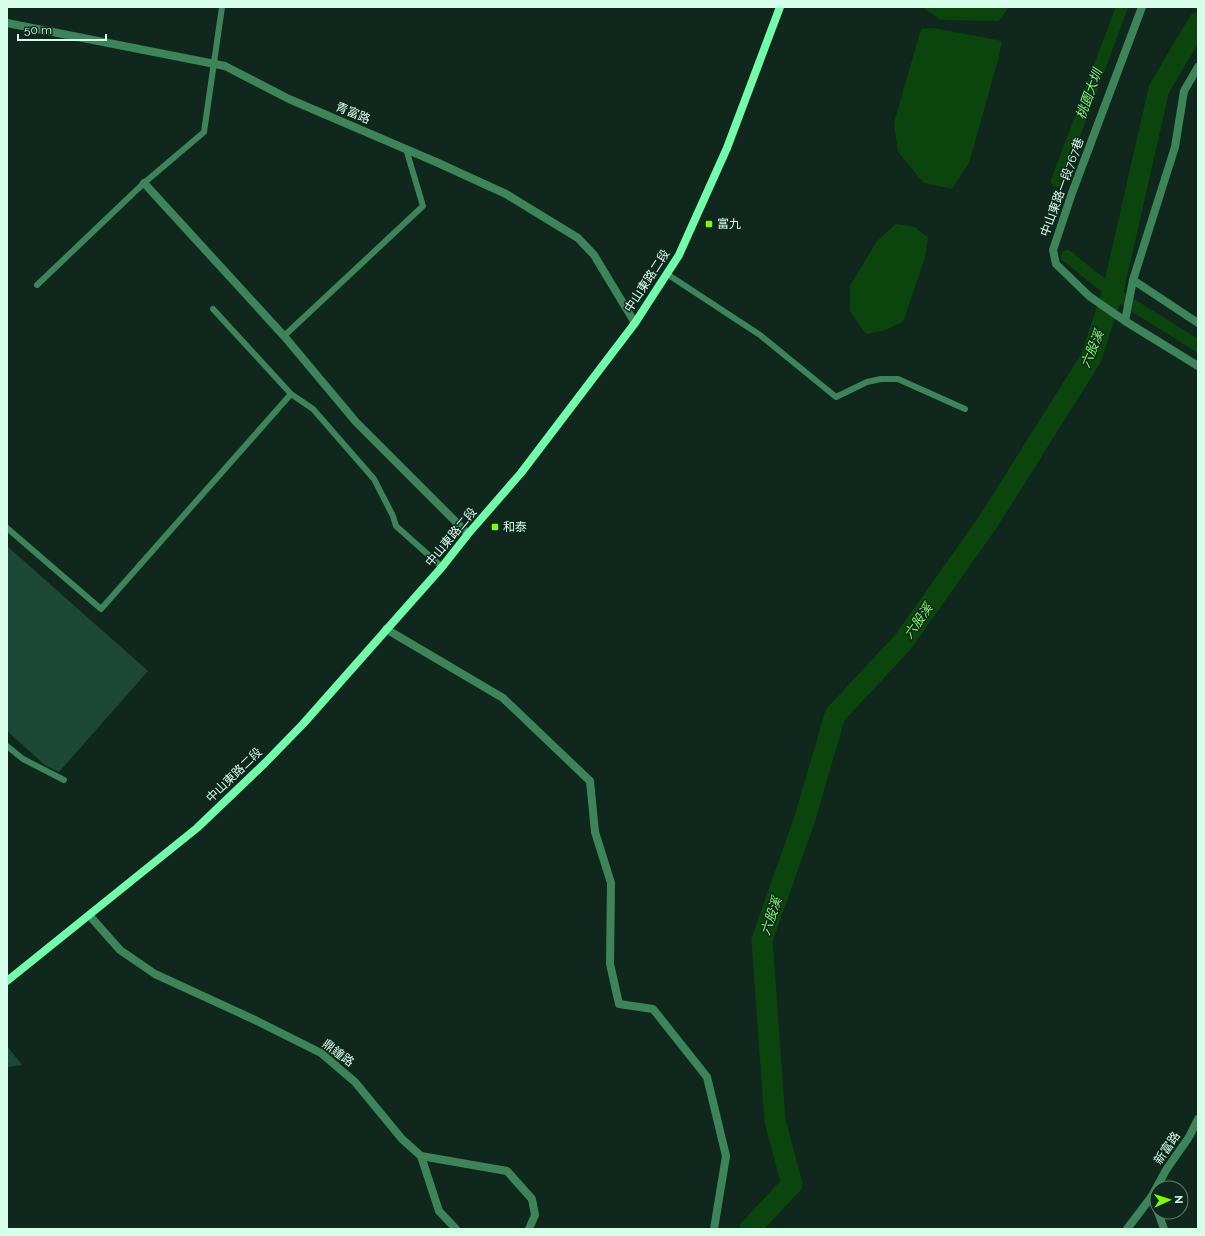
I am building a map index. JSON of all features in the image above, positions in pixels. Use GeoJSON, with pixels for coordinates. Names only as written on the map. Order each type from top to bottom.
{"type":"FeatureCollection","features":[{"type":"Feature","properties":{"kind":"main road","name":"中山東路二段"},"geometry":{"type":"LineString","coordinates":[[7,981],[197,828],[259,768],[303,724],[442,567],[468,534],[521,473],[635,323],[679,255],[726,148],[780,7]]}},
{"type":"Feature","properties":{"kind":"street","name":"中山東路一段767巷"},"geometry":{"type":"LineString","coordinates":[[1125,321],[1089,296],[1056,264],[1053,250],[1069,200],[1142,7]]}},
{"type":"Feature","properties":{"kind":"street","name":"青富路"},"geometry":{"type":"LineString","coordinates":[[7,23],[225,66],[289,99],[506,194],[578,238],[594,255],[635,323]]}},
{"type":"Feature","properties":{"kind":"street"},"geometry":{"type":"LineString","coordinates":[[1198,67],[1184,91],[1175,148],[1133,280],[1125,321],[1198,366]]}},
{"type":"Feature","properties":{"kind":"street"},"geometry":{"type":"LineString","coordinates":[[144,183],[284,336],[356,422],[468,534]]}},
{"type":"Feature","properties":{"kind":"street"},"geometry":{"type":"LineString","coordinates":[[1133,280],[1198,323]]}},
{"type":"Feature","properties":{"kind":"street"},"geometry":{"type":"LineString","coordinates":[[386,629],[503,698],[590,781],[595,832],[610,883],[610,964],[619,1004],[653,1009],[707,1077],[726,1156],[714,1229]]}},
{"type":"Feature","properties":{"kind":"street","name":"鼎鐘路"},"geometry":{"type":"LineString","coordinates":[[89,914],[120,950],[154,974],[248,1017],[321,1053],[355,1082],[402,1139],[421,1156]]}},
{"type":"Feature","properties":{"kind":"street","name":"新富路"},"geometry":{"type":"LineString","coordinates":[[1161,1180],[1189,1137],[1198,1119]]}},
{"type":"Feature","properties":{"kind":"street"},"geometry":{"type":"LineString","coordinates":[[456,1229],[439,1211],[421,1156],[507,1171],[532,1199],[536,1215],[529,1229]]}},
{"type":"Feature","properties":{"kind":"street","name":"新富路"},"geometry":{"type":"LineString","coordinates":[[1127,1229],[1149,1200]]}},
{"type":"Feature","properties":{"kind":"lane"},"geometry":{"type":"LineString","coordinates":[[37,285],[144,183],[204,132],[222,7]]}},
{"type":"Feature","properties":{"kind":"lane"},"geometry":{"type":"LineString","coordinates":[[284,336],[423,206],[406,149]]}},
{"type":"Feature","properties":{"kind":"lane"},"geometry":{"type":"LineString","coordinates":[[667,274],[760,335],[836,397],[867,382],[881,379],[898,379],[964,409]]}},
{"type":"Feature","properties":{"kind":"lane"},"geometry":{"type":"LineString","coordinates":[[213,309],[291,394],[312,409],[374,479],[393,516],[396,526],[442,567]]}},
{"type":"Feature","properties":{"kind":"lane"},"geometry":{"type":"LineString","coordinates":[[7,528],[101,610],[291,394]]}},
{"type":"Feature","properties":{"kind":"lane"},"geometry":{"type":"LineString","coordinates":[[7,746],[23,759],[64,780]]}},
{"type":"Feature","properties":{"kind":"shaded area"},"geometry":{"type":"Polygon","coordinates":[[[922,7],[1009,7],[998,21],[941,20],[922,7]]]}},
{"type":"Feature","properties":{"kind":"shaded area"},"geometry":{"type":"Polygon","coordinates":[[[934,28],[1002,41],[969,163],[952,189],[924,183],[898,152],[894,123],[921,29],[934,28]]]}},
{"type":"Feature","properties":{"kind":"shaded area"},"geometry":{"type":"Polygon","coordinates":[[[896,224],[915,227],[928,238],[925,257],[903,322],[883,331],[866,334],[850,311],[850,286],[877,241],[896,224]]]}},
{"type":"Feature","properties":{"kind":"building"},"geometry":{"type":"Polygon","coordinates":[[[7,546],[148,671],[59,772],[46,766],[7,731],[7,546]]]}},
{"type":"Feature","properties":{"kind":"building"},"geometry":{"type":"Polygon","coordinates":[[[7,1046],[22,1065],[7,1067],[7,1046]]]}},
{"type":"Feature","properties":{"kind":"waterway","name":"桃園大圳"},"geometry":{"type":"LineString","coordinates":[[1057,181],[1122,7]]}},
{"type":"Feature","properties":{"kind":"waterway","name":"六股溪"},"geometry":{"type":"LineString","coordinates":[[750,1229],[792,1184],[775,1121],[762,940],[805,818],[835,715],[903,642],[988,522],[1091,358],[1113,291],[1159,89],[1198,23]]}},
{"type":"Feature","properties":{"kind":"waterway","name":"桃園大圳"},"geometry":{"type":"LineString","coordinates":[[1067,256],[1099,282],[1131,304],[1198,346]]}},
{"type":"Feature","properties":{"kind":"place","name":"富九"},"geometry":{"type":"Point","coordinates":[709,224]}},
{"type":"Feature","properties":{"kind":"place","name":"和泰"},"geometry":{"type":"Point","coordinates":[495,527]}}]}
